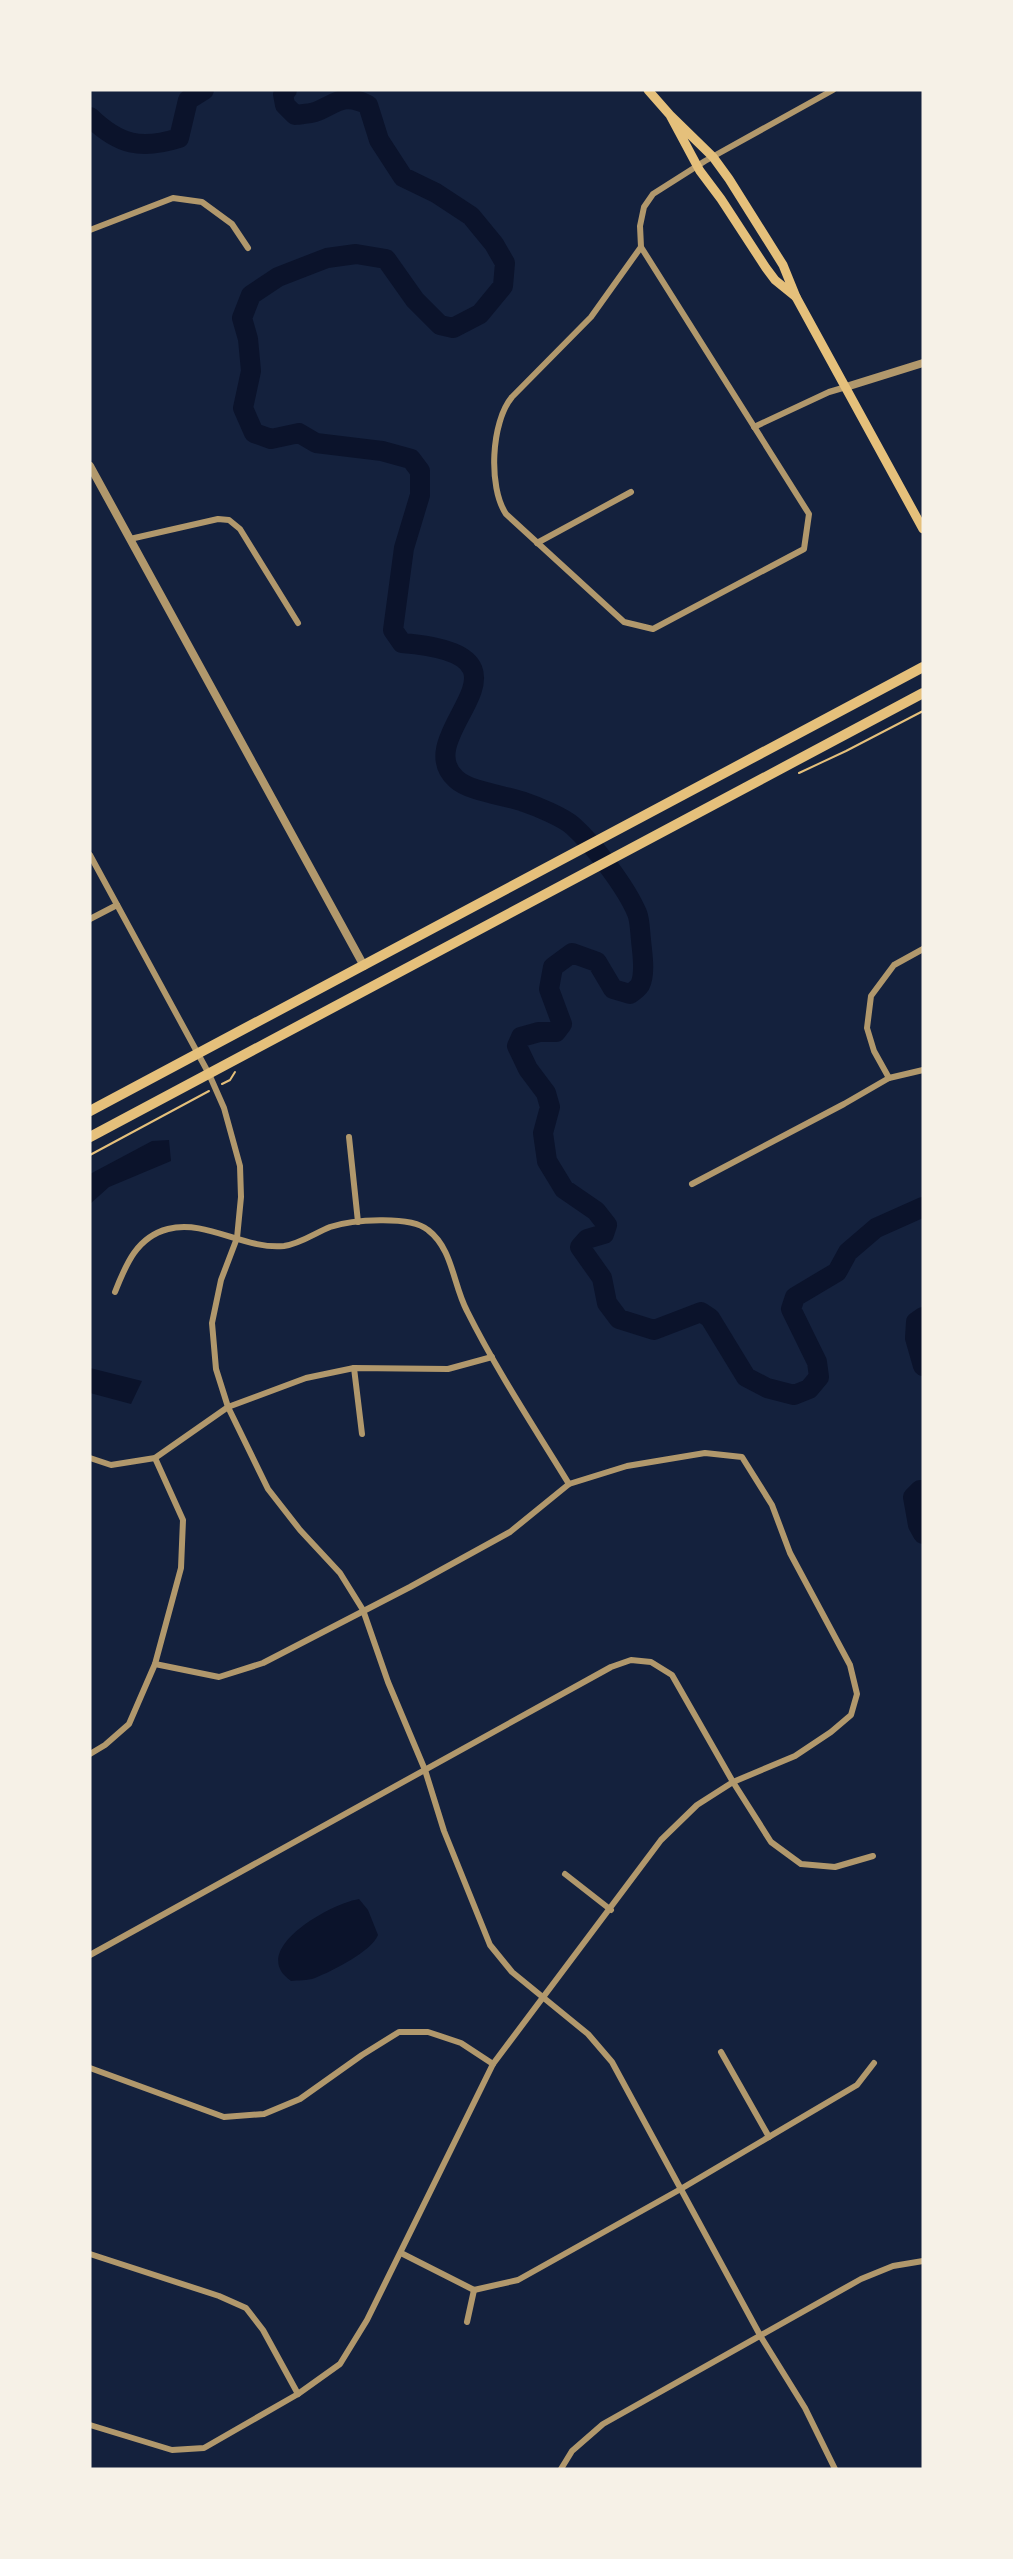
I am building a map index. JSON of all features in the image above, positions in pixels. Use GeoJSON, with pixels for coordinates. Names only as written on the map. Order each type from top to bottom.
{"type":"FeatureCollection","features":[{"type":"Feature","properties":{"kind":"highway"},"geometry":{"type":"LineString","coordinates":[[90,1111],[923,668]]}},
{"type":"Feature","properties":{"kind":"highway"},"geometry":{"type":"LineString","coordinates":[[90,1137],[923,693]]}},
{"type":"Feature","properties":{"kind":"main road"},"geometry":{"type":"LineString","coordinates":[[648,90],[670,116],[713,157],[783,266],[796,297],[923,529]]}},
{"type":"Feature","properties":{"kind":"main road"},"geometry":{"type":"LineString","coordinates":[[670,116],[698,166],[766,268],[775,280],[796,297]]}},
{"type":"Feature","properties":{"kind":"street"},"geometry":{"type":"LineString","coordinates":[[641,247],[591,317],[503,407],[498,428],[496,492],[499,504],[506,514],[624,622],[653,629],[804,549],[809,514],[641,247],[640,226],[644,207],[653,194],[698,166],[833,90]]}},
{"type":"Feature","properties":{"kind":"street"},"geometry":{"type":"LineString","coordinates":[[90,230],[173,198],[202,202],[232,224],[248,248]]}},
{"type":"Feature","properties":{"kind":"street"},"geometry":{"type":"LineString","coordinates":[[754,427],[829,392],[923,363]]}},
{"type":"Feature","properties":{"kind":"street"},"geometry":{"type":"LineString","coordinates":[[90,466],[94,481],[130,539],[364,966]]}},
{"type":"Feature","properties":{"kind":"street"},"geometry":{"type":"LineString","coordinates":[[537,543],[631,492]]}},
{"type":"Feature","properties":{"kind":"street"},"geometry":{"type":"LineString","coordinates":[[130,539],[218,519],[228,520],[240,529],[298,623]]}},
{"type":"Feature","properties":{"kind":"street"},"geometry":{"type":"LineString","coordinates":[[90,855],[209,1074],[225,1108],[240,1166],[241,1197],[237,1238],[221,1280],[212,1323],[216,1369],[228,1407],[268,1489],[300,1530],[340,1573],[363,1610],[388,1682],[425,1770],[444,1831],[490,1945],[512,1972],[588,2034],[612,2062],[679,2190],[761,2337],[805,2409],[835,2469]]}},
{"type":"Feature","properties":{"kind":"street"},"geometry":{"type":"LineString","coordinates":[[90,919],[117,905]]}},
{"type":"Feature","properties":{"kind":"street"},"geometry":{"type":"LineString","coordinates":[[889,1078],[874,1051],[867,1028],[871,996],[894,965],[923,949]]}},
{"type":"Feature","properties":{"kind":"street"},"geometry":{"type":"LineString","coordinates":[[692,1184],[889,1078],[923,1070]]}},
{"type":"Feature","properties":{"kind":"street"},"geometry":{"type":"LineString","coordinates":[[349,1137],[358,1222]]}},
{"type":"Feature","properties":{"kind":"street"},"geometry":{"type":"LineString","coordinates":[[115,1292],[134,1250],[156,1233],[170,1228],[186,1227],[237,1238],[255,1246],[287,1246],[333,1226],[358,1222],[401,1220],[428,1229],[446,1252],[465,1309],[569,1484]]}},
{"type":"Feature","properties":{"kind":"street"},"geometry":{"type":"LineString","coordinates":[[90,1458],[111,1465],[155,1458],[228,1407],[278,1387],[354,1368],[448,1370],[492,1357]]}},
{"type":"Feature","properties":{"kind":"street"},"geometry":{"type":"LineString","coordinates":[[354,1368],[362,1434]]}},
{"type":"Feature","properties":{"kind":"street"},"geometry":{"type":"LineString","coordinates":[[90,2425],[172,2450],[204,2448],[298,2394],[340,2364],[367,2320],[493,2064],[661,1840],[696,1805],[734,1782],[795,1756],[831,1732],[851,1715],[857,1694],[850,1665],[790,1553],[772,1505],[742,1456],[705,1453],[627,1466],[569,1484],[510,1532],[410,1587],[263,1662],[219,1677],[155,1664]]}},
{"type":"Feature","properties":{"kind":"street"},"geometry":{"type":"LineString","coordinates":[[90,1754],[105,1745],[129,1724],[155,1664],[181,1568],[183,1520],[155,1458]]}},
{"type":"Feature","properties":{"kind":"street"},"geometry":{"type":"LineString","coordinates":[[90,1955],[611,1667],[631,1660],[651,1662],[672,1675],[771,1842],[801,1864],[835,1867],[873,1856]]}},
{"type":"Feature","properties":{"kind":"street"},"geometry":{"type":"LineString","coordinates":[[565,1874],[610,1910]]}},
{"type":"Feature","properties":{"kind":"street"},"geometry":{"type":"LineString","coordinates":[[90,2068],[224,2117],[264,2114],[300,2099],[399,2032],[428,2032],[461,2043],[493,2064]]}},
{"type":"Feature","properties":{"kind":"street"},"geometry":{"type":"LineString","coordinates":[[721,2052],[769,2137]]}},
{"type":"Feature","properties":{"kind":"street"},"geometry":{"type":"LineString","coordinates":[[401,2253],[474,2290],[518,2280],[679,2190],[856,2085],[874,2063]]}},
{"type":"Feature","properties":{"kind":"street"},"geometry":{"type":"LineString","coordinates":[[90,2254],[219,2296],[246,2308],[262,2330],[298,2394]]}},
{"type":"Feature","properties":{"kind":"street"},"geometry":{"type":"LineString","coordinates":[[561,2469],[572,2451],[603,2424],[861,2279],[893,2266],[921,2261]]}},
{"type":"Feature","properties":{"kind":"street"},"geometry":{"type":"LineString","coordinates":[[467,2322],[474,2290]]}},
{"type":"Feature","properties":{"kind":"path"},"geometry":{"type":"LineString","coordinates":[[799,773],[923,711]]}},
{"type":"Feature","properties":{"kind":"water"},"geometry":{"type":"Polygon","coordinates":[[[169,1140],[171,1161],[109,1187],[90,1204],[90,1174],[152,1141],[169,1140]]]}},
{"type":"Feature","properties":{"kind":"water"},"geometry":{"type":"Polygon","coordinates":[[[90,1368],[142,1381],[131,1404],[90,1393],[90,1368]]]}},
{"type":"Feature","properties":{"kind":"water"},"geometry":{"type":"Polygon","coordinates":[[[359,1899],[368,1910],[378,1935],[374,1941],[368,1948],[331,1971],[312,1979],[291,1981],[280,1969],[279,1956],[286,1942],[314,1919],[346,1902],[359,1899]]]}},
{"type":"Feature","properties":{"kind":"waterway"},"geometry":{"type":"LineString","coordinates":[[90,117],[121,139],[142,144],[165,142],[179,138],[188,100],[204,90]]}},
{"type":"Feature","properties":{"kind":"waterway"},"geometry":{"type":"LineString","coordinates":[[287,90],[283,94],[285,105],[295,115],[315,112],[346,99],[368,105],[379,140],[403,177],[436,193],[471,216],[494,244],[505,263],[503,286],[480,314],[453,328],[440,325],[415,300],[386,259],[356,254],[327,258],[278,277],[251,295],[242,318],[248,339],[251,371],[243,408],[254,433],[271,439],[299,433],[316,443],[382,451],[411,459],[420,471],[420,495],[404,548],[393,630],[402,643],[447,651],[469,663],[474,680],[468,699],[448,741],[446,761],[456,779],[462,783],[535,806],[573,826],[609,867],[637,913],[643,956],[640,985],[630,994],[613,989],[597,962],[572,953],[553,967],[549,989],[562,1024],[556,1032],[539,1032],[521,1037],[517,1046],[528,1069],[546,1093],[550,1107],[543,1133],[547,1161],[564,1189],[596,1211],[607,1225],[604,1234],[587,1239],[580,1247],[602,1278],[607,1303],[619,1319],[654,1330],[701,1312],[710,1318],[746,1377],[767,1388],[794,1395],[809,1389],[819,1377],[817,1362],[791,1309],[795,1297],[837,1272],[848,1252],[876,1228],[923,1207]]}},
{"type":"Feature","properties":{"kind":"waterway"},"geometry":{"type":"LineString","coordinates":[[923,1317],[916,1322],[915,1338],[923,1366]]}},
{"type":"Feature","properties":{"kind":"waterway"},"geometry":{"type":"LineString","coordinates":[[923,1490],[913,1497],[918,1525],[923,1534]]}}]}
